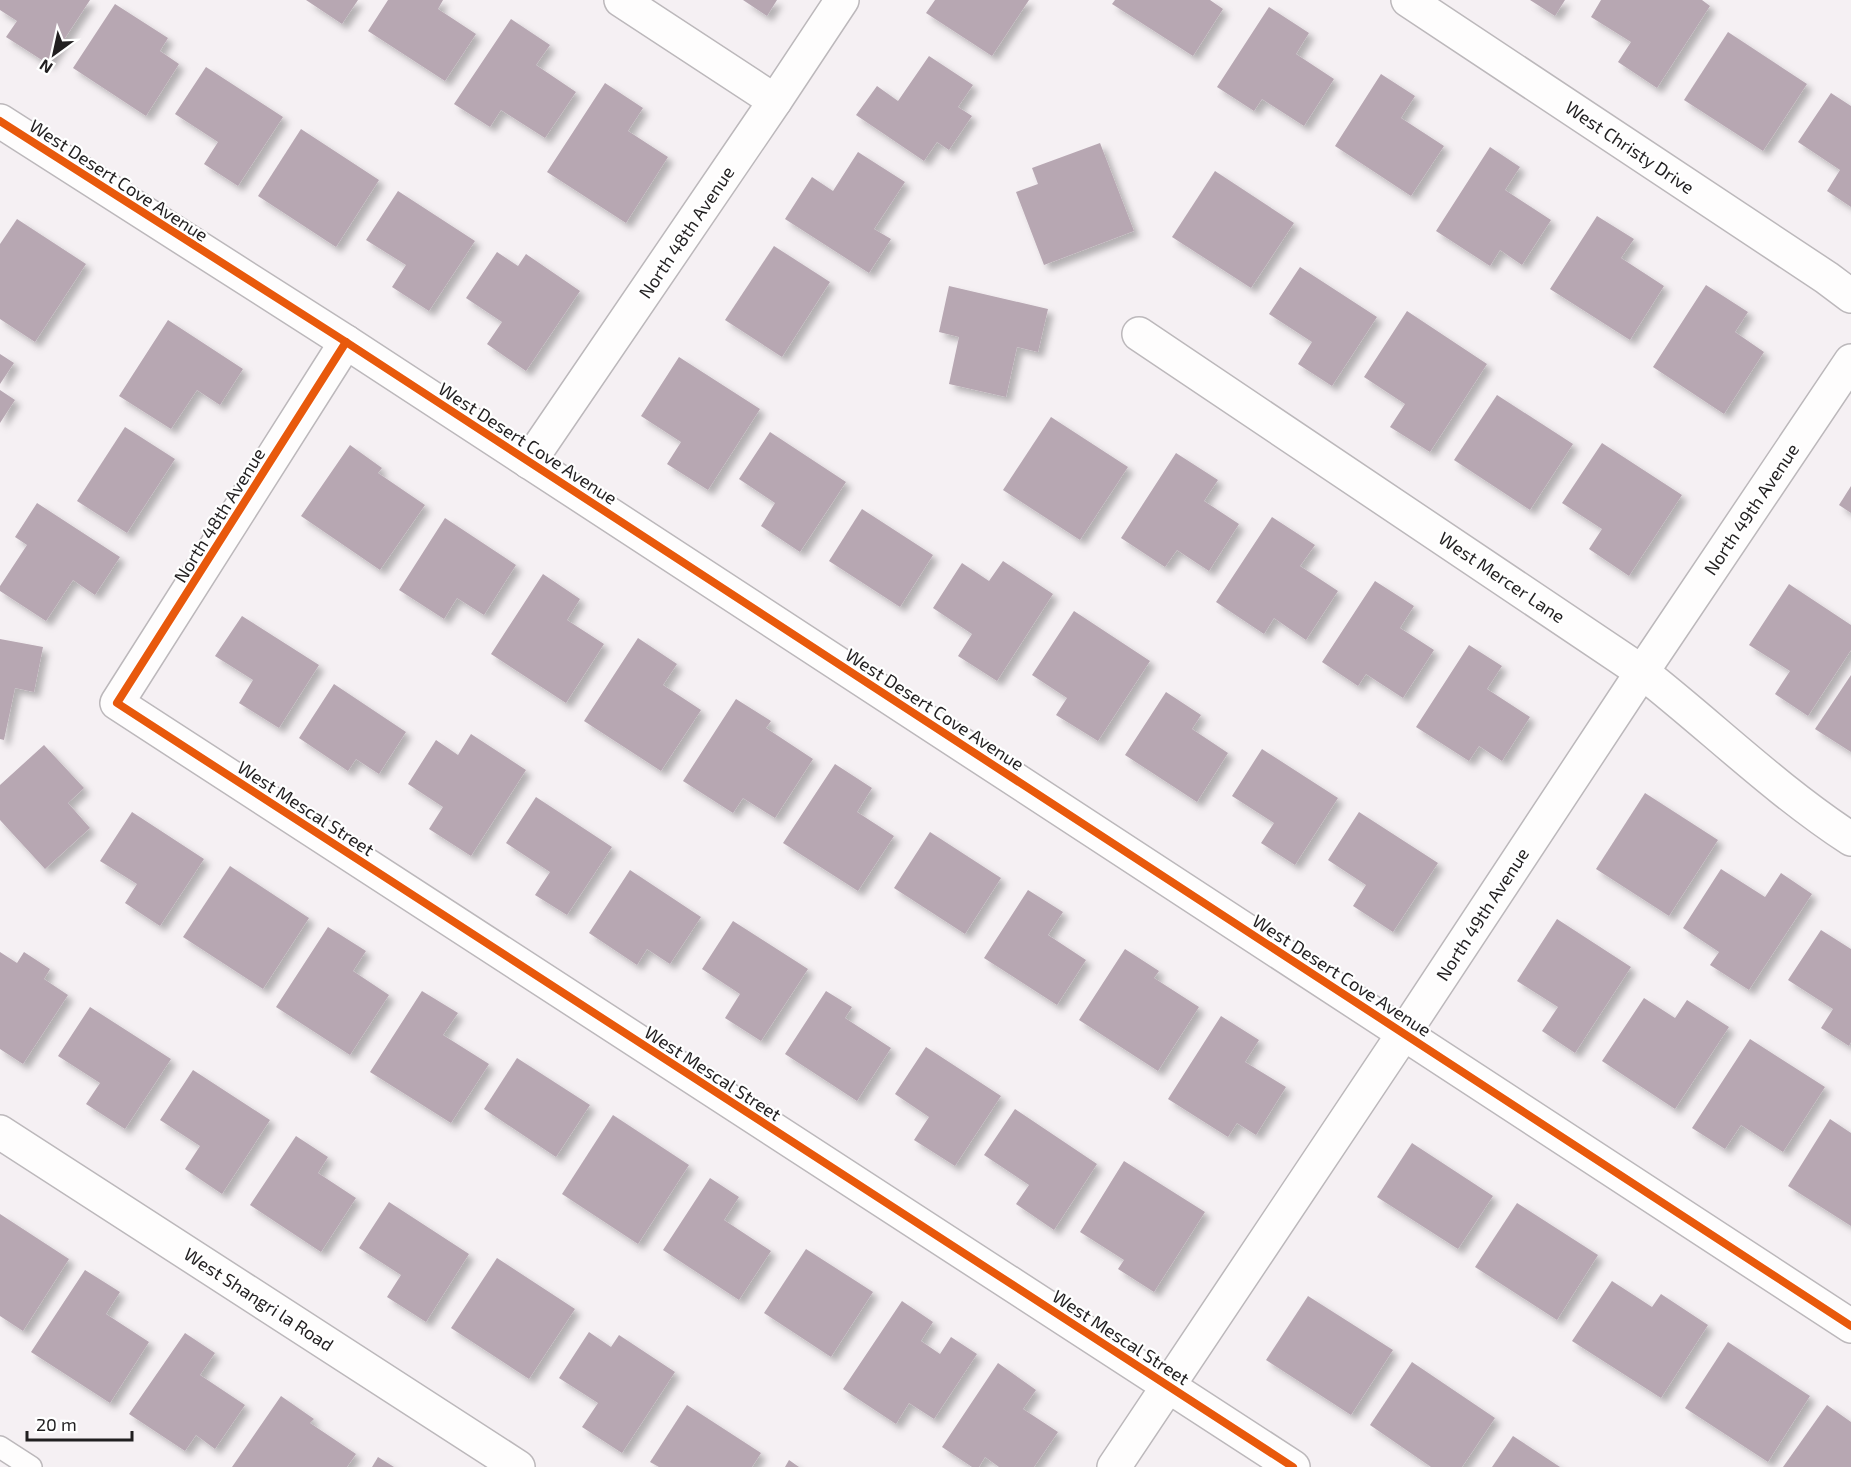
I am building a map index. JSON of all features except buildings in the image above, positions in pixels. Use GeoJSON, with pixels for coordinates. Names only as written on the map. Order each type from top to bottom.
{"type":"FeatureCollection","features":[{"type":"Feature","properties":{"kind":"street"},"geometry":{"type":"LineString","coordinates":[[621,0],[776,101]]}},
{"type":"Feature","properties":{"kind":"street","name":"North 48th Avenue"},"geometry":{"type":"LineString","coordinates":[[529,462],[776,101],[842,0]]}},
{"type":"Feature","properties":{"kind":"street","name":"West Christy Drive"},"geometry":{"type":"LineString","coordinates":[[1408,0],[1851,296]]}},
{"type":"Feature","properties":{"kind":"street","name":"West Desert Cove Avenue"},"geometry":{"type":"LineString","coordinates":[[0,121],[346,342],[1851,1326]]}},
{"type":"Feature","properties":{"kind":"street","name":"West Mercer Lane"},"geometry":{"type":"LineString","coordinates":[[1139,334],[1642,672],[1686,706],[1791,796],[1851,839]]}},
{"type":"Feature","properties":{"kind":"street","name":"North 48th Avenue"},"geometry":{"type":"LineString","coordinates":[[117,703],[346,342]]}},
{"type":"Feature","properties":{"kind":"street","name":"North 49th Avenue"},"geometry":{"type":"LineString","coordinates":[[1114,1467],[1851,361]]}},
{"type":"Feature","properties":{"kind":"street","name":"West Mescal Street"},"geometry":{"type":"LineString","coordinates":[[117,703],[1293,1467]]}},
{"type":"Feature","properties":{"kind":"street","name":"West Shangri la Road"},"geometry":{"type":"LineString","coordinates":[[0,1132],[518,1467]]}},
{"type":"Feature","properties":{"kind":"lane"},"geometry":{"type":"LineString","coordinates":[[0,1447],[31,1467]]}},
{"type":"Feature","properties":{"kind":"cycle path"},"geometry":{"type":"LineString","coordinates":[[0,121],[346,342],[1851,1326]]}},
{"type":"Feature","properties":{"kind":"cycle path"},"geometry":{"type":"LineString","coordinates":[[346,342],[117,703],[1293,1467]]}}]}
